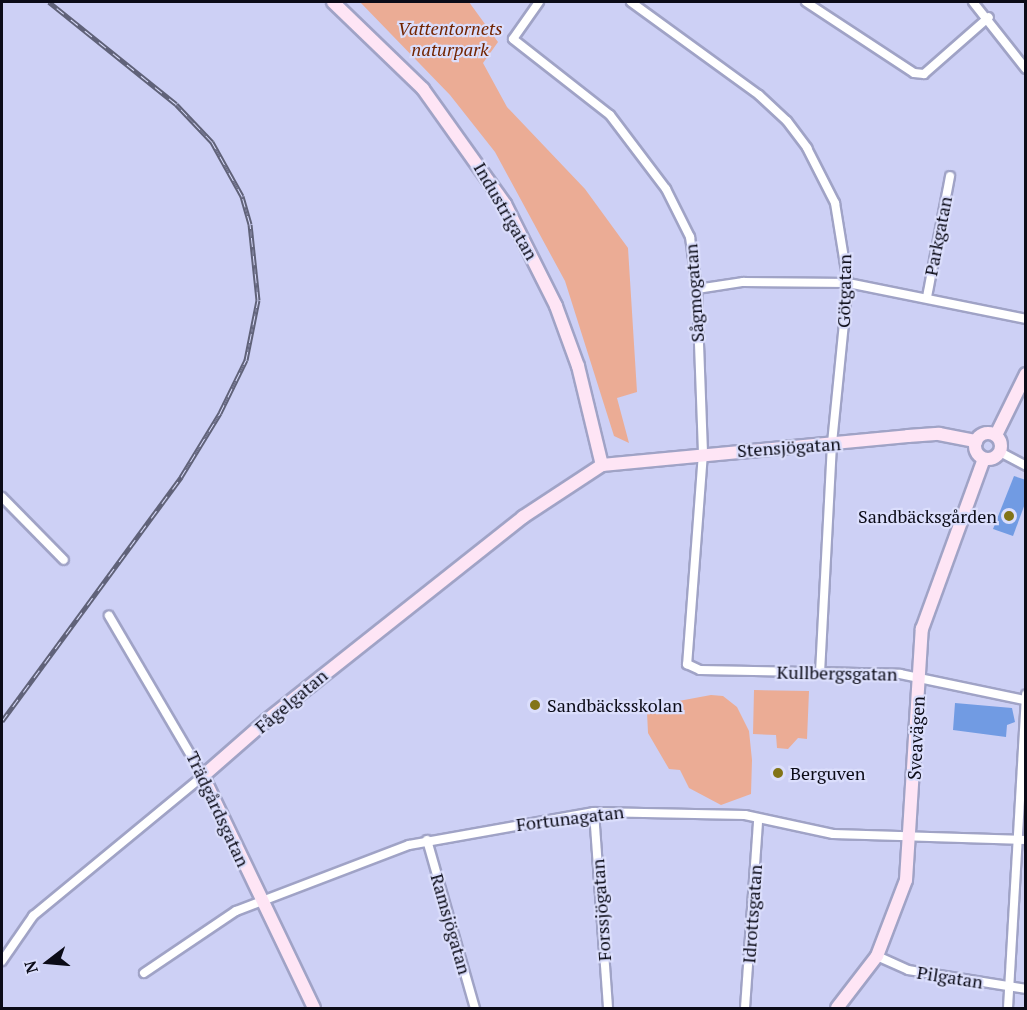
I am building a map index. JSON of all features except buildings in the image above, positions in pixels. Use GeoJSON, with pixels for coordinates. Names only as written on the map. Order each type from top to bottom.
{"type":"FeatureCollection","features":[{"type":"Feature","properties":{"kind":"street","name":"Industrigatan"},"geometry":{"type":"LineString","coordinates":[[333,2],[423,89],[505,204],[559,315],[578,366],[602,465]]}},
{"type":"Feature","properties":{"kind":"street","name":"Sågmogatan"},"geometry":{"type":"LineString","coordinates":[[539,2],[513,39],[610,115],[666,189],[690,237],[697,289],[704,453],[687,664]]}},
{"type":"Feature","properties":{"kind":"street","name":"Götgatan"},"geometry":{"type":"LineString","coordinates":[[631,2],[741,81],[787,121],[807,148],[835,203],[848,284],[832,444],[820,672]]}},
{"type":"Feature","properties":{"kind":"street"},"geometry":{"type":"LineString","coordinates":[[806,2],[914,73],[924,75],[989,17]]}},
{"type":"Feature","properties":{"kind":"street"},"geometry":{"type":"LineString","coordinates":[[973,2],[989,17],[1026,69]]}},
{"type":"Feature","properties":{"kind":"street","name":"Parkgatan"},"geometry":{"type":"LineString","coordinates":[[927,297],[951,176]]}},
{"type":"Feature","properties":{"kind":"street","name":"Parkgatan"},"geometry":{"type":"LineString","coordinates":[[697,289],[743,282],[848,284],[927,297],[1026,319]]}},
{"type":"Feature","properties":{"kind":"street"},"geometry":{"type":"LineString","coordinates":[[1026,374],[996,435],[1000,452],[1026,466]]}},
{"type":"Feature","properties":{"kind":"street","name":"Stensjögatan"},"geometry":{"type":"LineString","coordinates":[[602,465],[704,453],[939,434],[976,441]]}},
{"type":"Feature","properties":{"kind":"street"},"geometry":{"type":"LineString","coordinates":[[996,435],[984,434],[976,441],[975,450],[984,459],[1000,452]]}},
{"type":"Feature","properties":{"kind":"street","name":"Sveavägen"},"geometry":{"type":"LineString","coordinates":[[837,1008],[877,956],[906,880],[911,837],[919,676],[926,611],[984,459]]}},
{"type":"Feature","properties":{"kind":"street","name":"Fågelgatan"},"geometry":{"type":"LineString","coordinates":[[2,961],[33,916],[364,641],[531,511],[602,465]]}},
{"type":"Feature","properties":{"kind":"street"},"geometry":{"type":"LineString","coordinates":[[2,497],[64,560]]}},
{"type":"Feature","properties":{"kind":"street","name":"Trädgårdsgatan"},"geometry":{"type":"LineString","coordinates":[[109,616],[203,776],[314,1008]]}},
{"type":"Feature","properties":{"kind":"street","name":"Kullbergsgatan"},"geometry":{"type":"LineString","coordinates":[[687,664],[700,670],[919,676],[1025,698]]}},
{"type":"Feature","properties":{"kind":"street"},"geometry":{"type":"LineString","coordinates":[[1008,1008],[1022,840],[1025,698]]}},
{"type":"Feature","properties":{"kind":"street","name":"Fortunagatan"},"geometry":{"type":"LineString","coordinates":[[144,973],[236,911],[427,840],[594,812],[745,815],[758,820],[832,834],[1022,840]]}},
{"type":"Feature","properties":{"kind":"street","name":"Forssjögatan"},"geometry":{"type":"LineString","coordinates":[[594,812],[608,1008]]}},
{"type":"Feature","properties":{"kind":"street","name":"Idrottsgatan"},"geometry":{"type":"LineString","coordinates":[[745,1008],[758,820]]}},
{"type":"Feature","properties":{"kind":"street","name":"Ramsjögatan"},"geometry":{"type":"LineString","coordinates":[[427,840],[475,1008]]}},
{"type":"Feature","properties":{"kind":"street","name":"Pilgatan"},"geometry":{"type":"LineString","coordinates":[[877,956],[908,970],[1026,989]]}},
{"type":"Feature","properties":{"kind":"green space","name":"Vattentornets naturpark"},"geometry":{"type":"Polygon","coordinates":[[[360,2],[469,2],[498,42],[483,63],[507,107],[585,189],[628,248],[637,392],[617,398],[629,443],[614,436],[565,281],[495,152],[450,95],[360,2]]]}},
{"type":"Feature","properties":{"kind":"green space"},"geometry":{"type":"Polygon","coordinates":[[[754,690],[809,691],[807,739],[798,738],[788,749],[777,748],[776,735],[753,734],[754,690]]]}},
{"type":"Feature","properties":{"kind":"green space"},"geometry":{"type":"Polygon","coordinates":[[[711,695],[723,696],[737,707],[749,731],[752,760],[751,794],[721,805],[689,788],[680,770],[669,769],[648,733],[647,712],[657,705],[711,695]]]}},
{"type":"Feature","properties":{"kind":"railway"},"geometry":{"type":"LineString","coordinates":[[2,721],[181,477],[220,413],[246,360],[258,300],[250,224],[242,196],[212,142],[176,104],[49,2]]}},
{"type":"Feature","properties":{"kind":"place","name":"Sandbäcksgården"},"geometry":{"type":"Point","coordinates":[1009,516]}},
{"type":"Feature","properties":{"kind":"place","name":"Sandbäcksskolan"},"geometry":{"type":"Point","coordinates":[535,705]}},
{"type":"Feature","properties":{"kind":"place","name":"Berguven"},"geometry":{"type":"Point","coordinates":[778,773]}}]}
